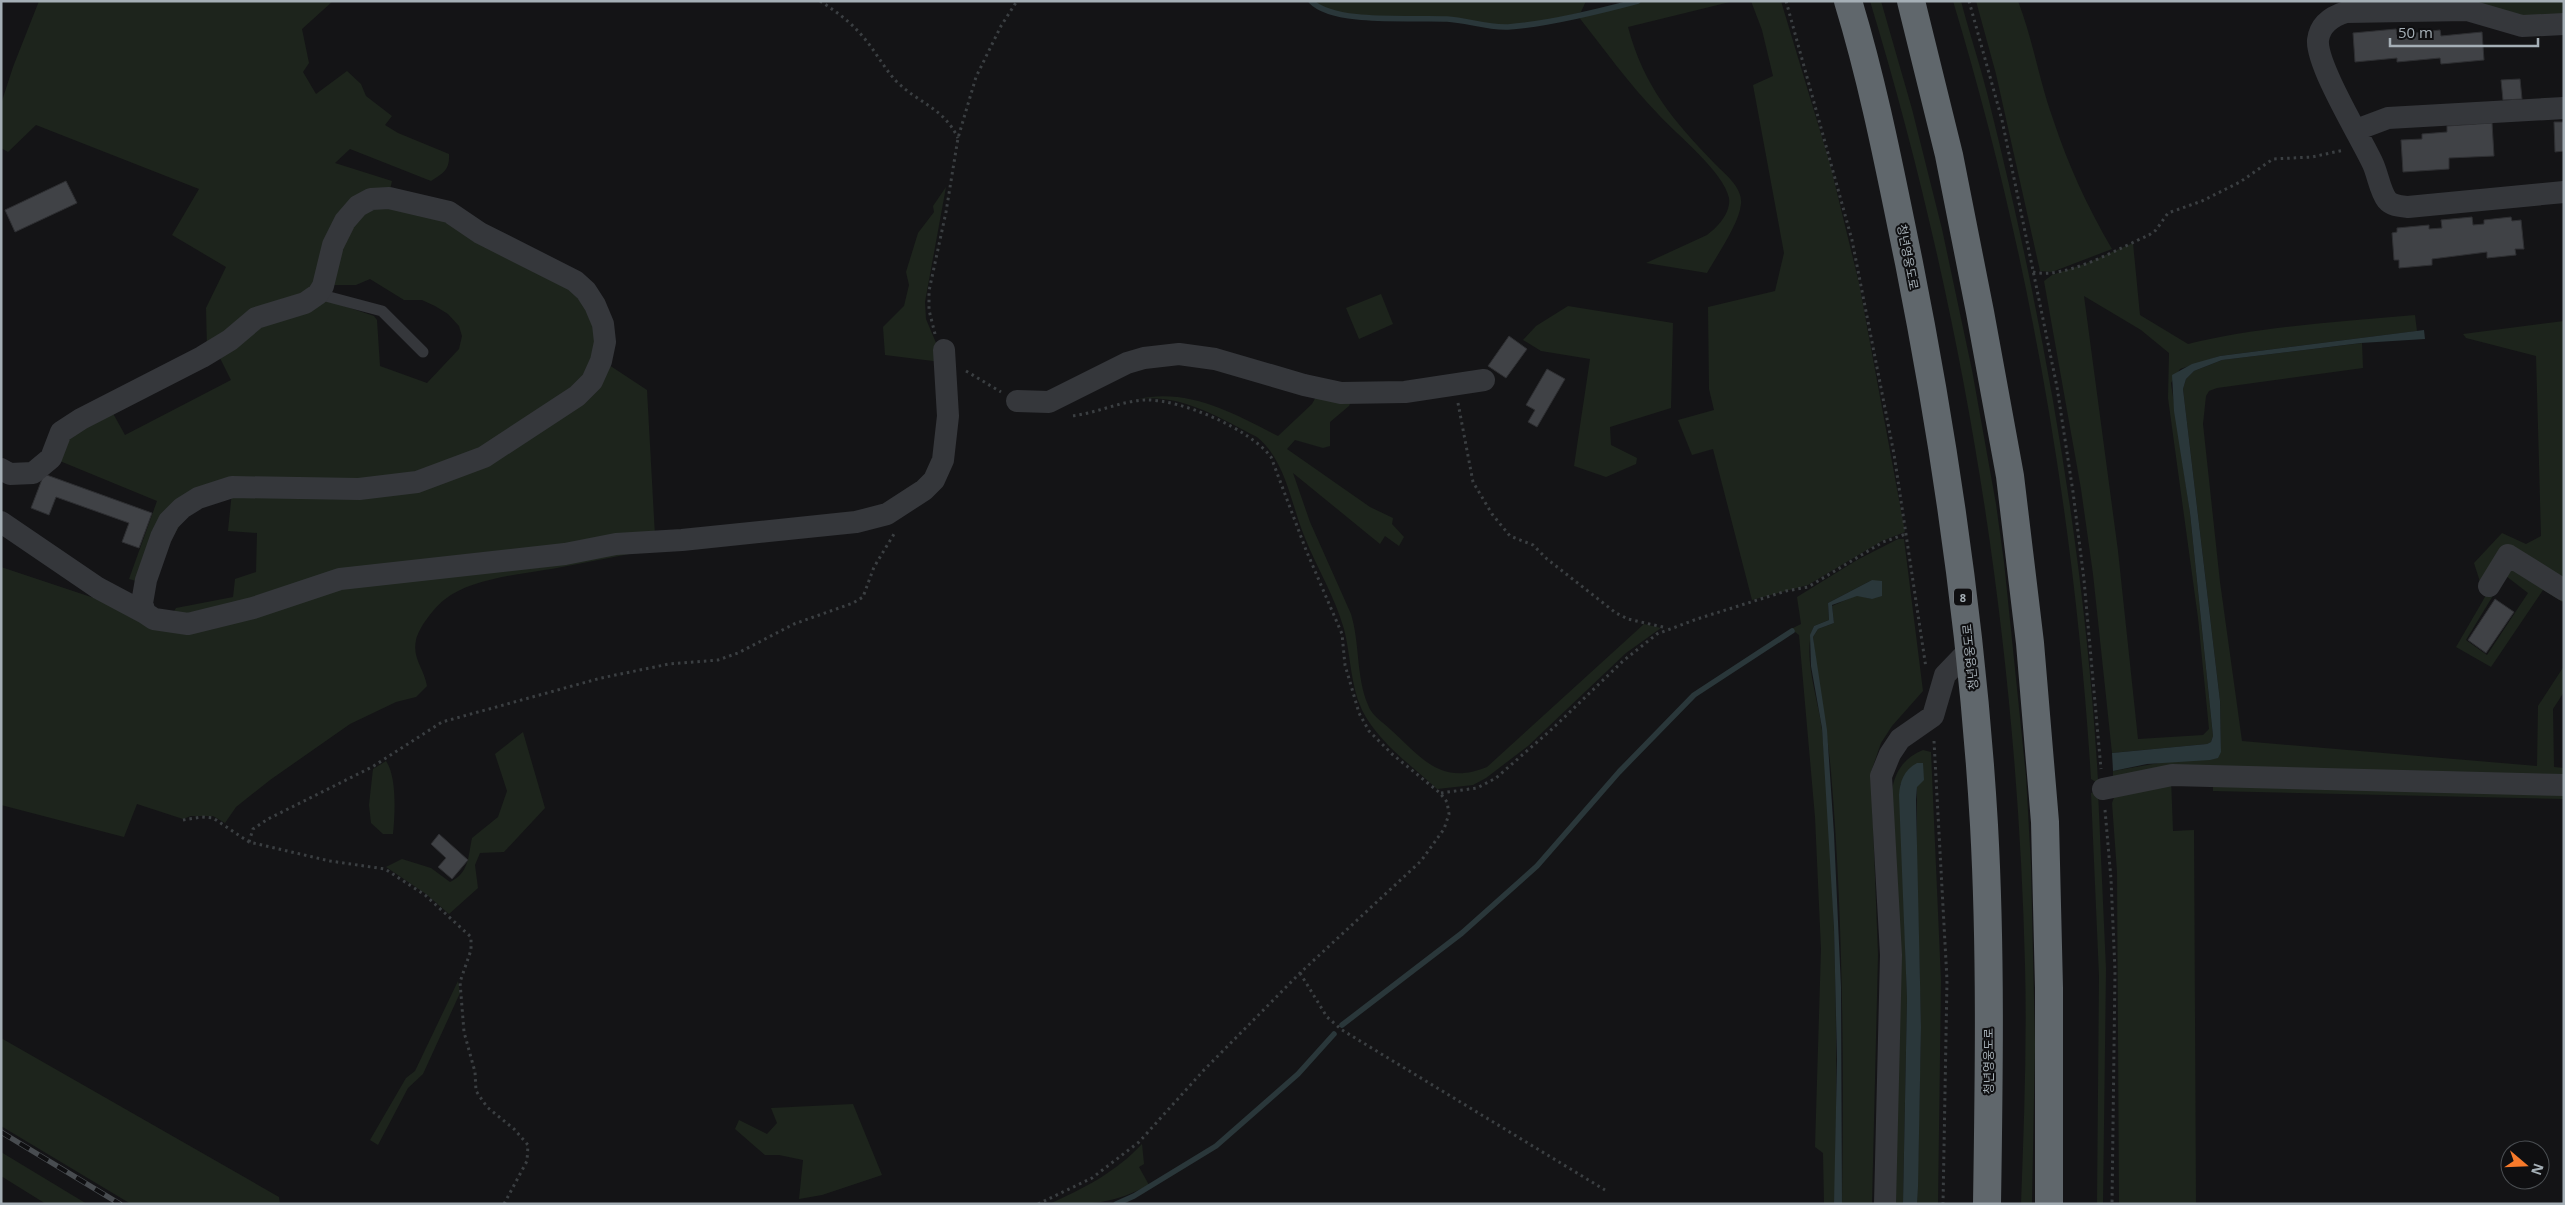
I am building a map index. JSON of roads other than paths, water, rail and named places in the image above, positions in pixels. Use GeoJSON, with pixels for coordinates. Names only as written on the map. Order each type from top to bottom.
{"type":"FeatureCollection","features":[{"type":"Feature","properties":{"kind":"highway","name":"청년영웅도로"},"geometry":{"type":"LineString","coordinates":[[1848,1],[1890,168],[1921,324],[1950,486],[1970,650],[1984,835],[1988,989],[1987,1204]]}},
{"type":"Feature","properties":{"kind":"highway"},"geometry":{"type":"LineString","coordinates":[[1911,1],[1949,155],[1980,312],[2010,476],[2030,643],[2045,822],[2049,988],[2049,1204]]}},
{"type":"Feature","properties":{"kind":"street"},"geometry":{"type":"LineString","coordinates":[[2564,24],[2522,26],[2467,10],[2346,12],[2334,16],[2321,31],[2319,47],[2334,87],[2359,136],[2386,200],[2398,206],[2408,207],[2564,192]]}},
{"type":"Feature","properties":{"kind":"street"},"geometry":{"type":"LineString","coordinates":[[2359,136],[2388,118],[2564,108]]}},
{"type":"Feature","properties":{"kind":"street"},"geometry":{"type":"LineString","coordinates":[[4,476],[33,473],[51,458],[61,432],[81,419],[202,357],[230,340],[256,318],[305,303],[318,294],[323,286],[333,245],[345,221],[358,206],[371,199],[389,198],[449,212],[480,233],[576,281],[595,305],[603,324],[605,342],[602,361],[592,381],[577,396],[484,457],[418,482],[359,489],[232,487],[198,498],[182,508],[169,521],[161,537],[146,580],[142,603],[144,613]]}},
{"type":"Feature","properties":{"kind":"street"},"geometry":{"type":"LineString","coordinates":[[1,522],[98,588],[154,619],[188,624],[253,608],[340,579],[565,554],[616,544],[682,540],[856,522],[887,514],[924,490],[934,480],[943,460],[948,416],[944,350]]}},
{"type":"Feature","properties":{"kind":"street"},"geometry":{"type":"LineString","coordinates":[[1017,401],[1049,402],[1127,363],[1144,358],[1180,354],[1214,358],[1304,386],[1341,393],[1405,392],[1484,380]]}},
{"type":"Feature","properties":{"kind":"street"},"geometry":{"type":"LineString","coordinates":[[2489,586],[2508,554],[2564,590]]}},
{"type":"Feature","properties":{"kind":"street"},"geometry":{"type":"LineString","coordinates":[[1884,1204],[1891,955],[1881,776],[1890,754],[1900,739],[1933,716],[1945,675],[1970,650]]}},
{"type":"Feature","properties":{"kind":"street"},"geometry":{"type":"LineString","coordinates":[[2103,789],[2172,774],[2564,785]]}},
{"type":"Feature","properties":{"kind":"lane"},"geometry":{"type":"LineString","coordinates":[[318,294],[382,311],[423,352]]}},
{"type":"Feature","properties":{"kind":"waterway"},"geometry":{"type":"LineString","coordinates":[[1311,1],[1322,9],[1355,17],[1447,19],[1508,27],[1556,20],[1638,1]]}},
{"type":"Feature","properties":{"kind":"waterway"},"geometry":{"type":"LineString","coordinates":[[1342,1025],[1462,933],[1537,866],[1619,772],[1694,695],[1792,631]]}},
{"type":"Feature","properties":{"kind":"waterway"},"geometry":{"type":"LineString","coordinates":[[1116,1204],[1134,1196],[1216,1146],[1298,1074],[1334,1034]]}},
{"type":"Feature","properties":{"kind":"railway"},"geometry":{"type":"LineString","coordinates":[[1,1132],[120,1204]]}}]}
